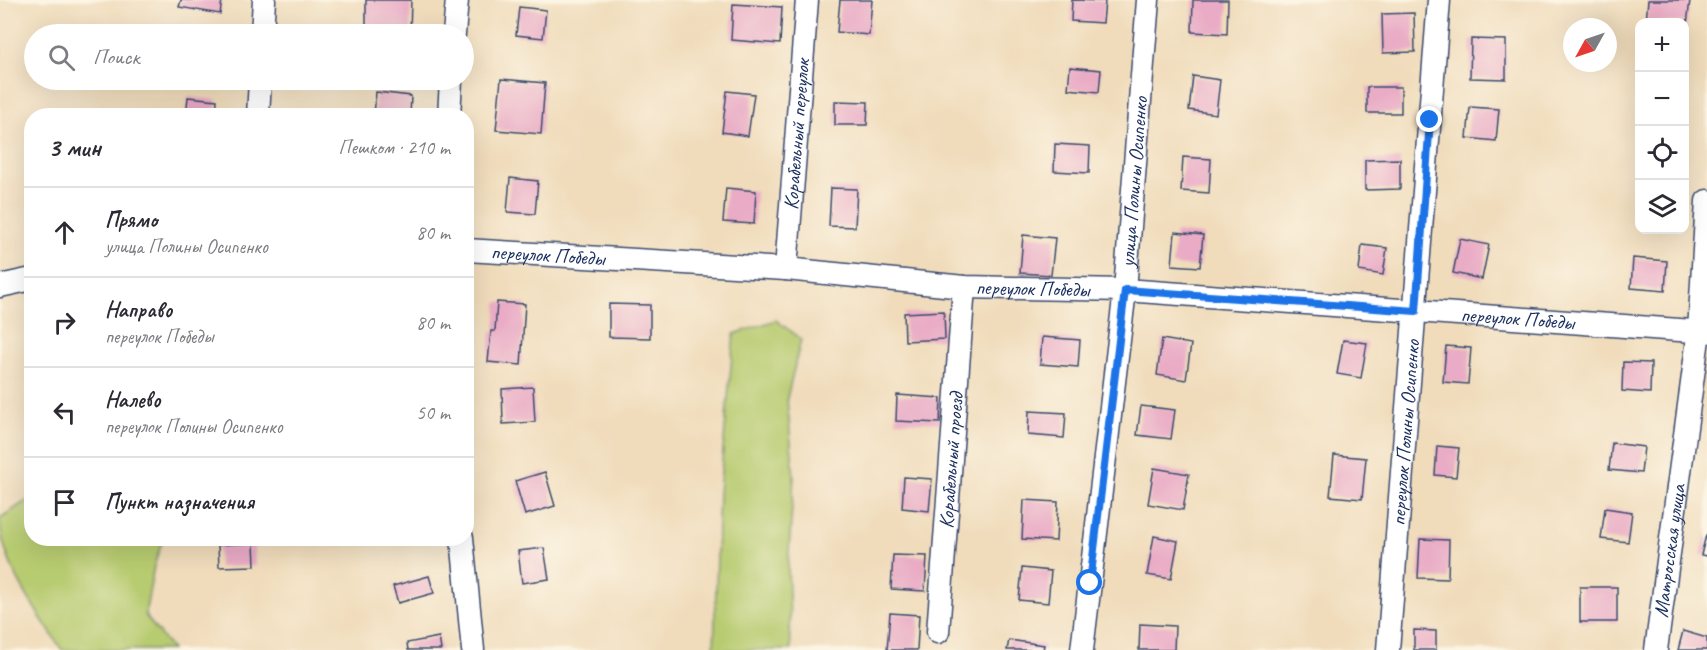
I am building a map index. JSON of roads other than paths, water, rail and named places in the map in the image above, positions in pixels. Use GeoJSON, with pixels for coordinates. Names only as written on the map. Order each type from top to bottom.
{"type":"FeatureCollection","features":[{"type":"Feature","properties":{"kind":"street"},"geometry":{"type":"LineString","coordinates":[[263,24],[264,0]]}},
{"type":"Feature","properties":{"kind":"street"},"geometry":{"type":"LineString","coordinates":[[455,24],[457,0]]}},
{"type":"Feature","properties":{"kind":"street","name":"Корабельный переулок"},"geometry":{"type":"LineString","coordinates":[[786,269],[807,0]]}},
{"type":"Feature","properties":{"kind":"street","name":"улица Полины Осипенко"},"geometry":{"type":"LineString","coordinates":[[1082,650],[1125,290],[1148,0]]}},
{"type":"Feature","properties":{"kind":"street","name":"переулок Полины Осипенко"},"geometry":{"type":"LineString","coordinates":[[1388,650],[1439,0]]}},
{"type":"Feature","properties":{"kind":"street"},"geometry":{"type":"LineString","coordinates":[[258,108],[259,90]]}},
{"type":"Feature","properties":{"kind":"street"},"geometry":{"type":"LineString","coordinates":[[449,108],[450,90]]}},
{"type":"Feature","properties":{"kind":"street","name":"Матросская улица"},"geometry":{"type":"LineString","coordinates":[[1656,650],[1703,331],[1707,201]]}},
{"type":"Feature","properties":{"kind":"street","name":"переулок Победы"},"geometry":{"type":"LineString","coordinates":[[474,250],[786,269],[964,287],[1125,290],[1703,331]]}},
{"type":"Feature","properties":{"kind":"street"},"geometry":{"type":"LineString","coordinates":[[0,286],[24,281]]}},
{"type":"Feature","properties":{"kind":"street","name":"Корабельный проезд"},"geometry":{"type":"LineString","coordinates":[[938,632],[964,287]]}},
{"type":"Feature","properties":{"kind":"street"},"geometry":{"type":"LineString","coordinates":[[463,546],[473,650]]}}]}
